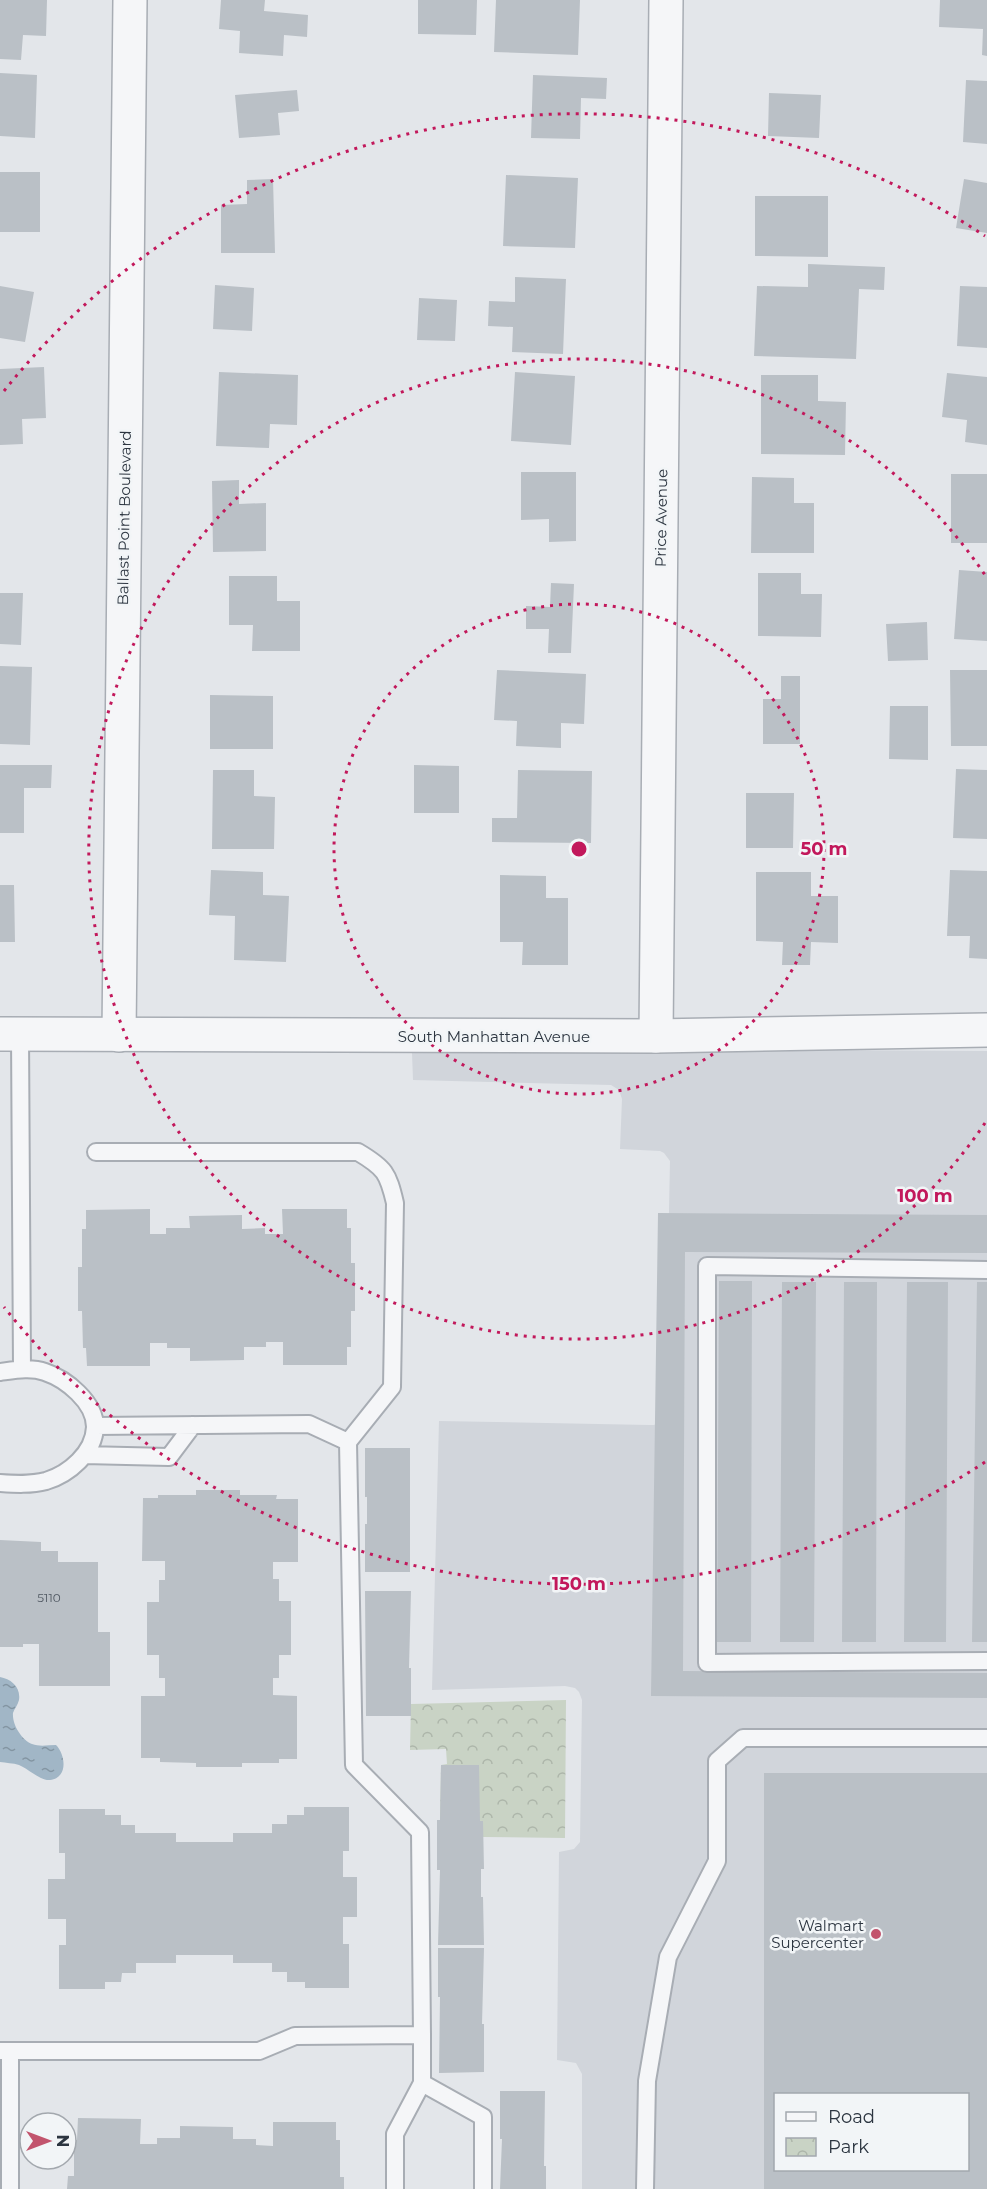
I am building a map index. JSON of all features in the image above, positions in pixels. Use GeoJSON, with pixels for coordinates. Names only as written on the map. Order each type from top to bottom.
{"type":"FeatureCollection","features":[{"type":"Feature","properties":{"kind":"street","name":"Ballast Point Boulevard"},"geometry":{"type":"LineString","coordinates":[[119,1035],[130,0]]}},
{"type":"Feature","properties":{"kind":"street","name":"Price Avenue"},"geometry":{"type":"LineString","coordinates":[[656,1036],[666,0]]}},
{"type":"Feature","properties":{"kind":"street","name":"South Manhattan Avenue"},"geometry":{"type":"LineString","coordinates":[[10,1034],[656,1036],[987,1030]]}},
{"type":"Feature","properties":{"kind":"lane"},"geometry":{"type":"LineString","coordinates":[[10,1034],[22,1369]]}},
{"type":"Feature","properties":{"kind":"lane"},"geometry":{"type":"LineString","coordinates":[[96,1152],[358,1152],[379,1165],[390,1181],[395,1203],[392,1387],[348,1442],[354,1766],[420,1832],[422,2084],[394,2134],[394,2189]]}},
{"type":"Feature","properties":{"kind":"lane"},"geometry":{"type":"LineString","coordinates":[[987,1270],[707,1266],[707,1663],[987,1661]]}},
{"type":"Feature","properties":{"kind":"lane"},"geometry":{"type":"LineString","coordinates":[[0,1372],[22,1369],[45,1372],[68,1382],[88,1403],[95,1426],[87,1453],[67,1471],[46,1480],[25,1484],[0,1483]]}},
{"type":"Feature","properties":{"kind":"lane"},"geometry":{"type":"LineString","coordinates":[[95,1426],[309,1424],[348,1442]]}},
{"type":"Feature","properties":{"kind":"lane"},"geometry":{"type":"LineString","coordinates":[[84,1455],[169,1457],[193,1425]]}},
{"type":"Feature","properties":{"kind":"lane"},"geometry":{"type":"LineString","coordinates":[[645,2189],[646,2081],[668,1957],[717,1861],[717,1761],[743,1738],[987,1738]]}},
{"type":"Feature","properties":{"kind":"lane"},"geometry":{"type":"LineString","coordinates":[[10,2189],[5,2051],[259,2051],[295,2036],[422,2035]]}},
{"type":"Feature","properties":{"kind":"lane"},"geometry":{"type":"LineString","coordinates":[[422,2084],[483,2117],[483,2189]]}},
{"type":"Feature","properties":{"kind":"shaded area"},"geometry":{"type":"Polygon","coordinates":[[[987,1051],[987,2189],[582,2189],[582,2074],[576,2063],[557,2060],[559,1852],[574,1849],[580,1842],[582,1700],[575,1688],[565,1686],[432,1690],[439,1421],[654,1425],[662,1420],[665,1411],[670,1161],[660,1151],[620,1149],[622,1099],[619,1090],[611,1085],[413,1080],[412,1053],[987,1051]]]}},
{"type":"Feature","properties":{"kind":"green space"},"geometry":{"type":"Polygon","coordinates":[[[566,1700],[565,1838],[483,1837],[483,1821],[440,1820],[441,1765],[447,1764],[446,1749],[410,1750],[411,1704],[566,1700]]]}},
{"type":"Feature","properties":{"kind":"water"},"geometry":{"type":"Polygon","coordinates":[[[0,1677],[8,1680],[17,1688],[19,1700],[13,1718],[21,1736],[32,1744],[56,1745],[62,1754],[64,1765],[60,1775],[56,1778],[46,1780],[19,1765],[0,1762],[0,1677]]]}},
{"type":"Feature","properties":{"kind":"building"},"geometry":{"type":"Polygon","coordinates":[[[0,0],[47,0],[46,36],[23,35],[21,60],[0,59],[0,0]]]}},
{"type":"Feature","properties":{"kind":"building"},"geometry":{"type":"Polygon","coordinates":[[[221,0],[265,0],[264,11],[308,15],[307,37],[284,35],[283,56],[239,53],[240,31],[219,29],[221,0]]]}},
{"type":"Feature","properties":{"kind":"building"},"geometry":{"type":"Polygon","coordinates":[[[418,0],[477,0],[476,35],[418,34],[418,0]]]}},
{"type":"Feature","properties":{"kind":"building"},"geometry":{"type":"Polygon","coordinates":[[[496,0],[580,0],[578,55],[494,52],[496,0]]]}},
{"type":"Feature","properties":{"kind":"building"},"geometry":{"type":"Polygon","coordinates":[[[940,0],[987,0],[987,56],[982,55],[983,29],[939,27],[940,0]]]}},
{"type":"Feature","properties":{"kind":"building"},"geometry":{"type":"Polygon","coordinates":[[[0,73],[37,75],[35,138],[0,136],[0,73]]]}},
{"type":"Feature","properties":{"kind":"building"},"geometry":{"type":"Polygon","coordinates":[[[533,75],[607,78],[606,99],[581,98],[580,139],[531,138],[533,75]]]}},
{"type":"Feature","properties":{"kind":"building"},"geometry":{"type":"Polygon","coordinates":[[[966,80],[987,81],[987,144],[963,142],[966,80]]]}},
{"type":"Feature","properties":{"kind":"building"},"geometry":{"type":"Polygon","coordinates":[[[297,90],[299,111],[278,113],[280,135],[239,138],[235,95],[297,90]]]}},
{"type":"Feature","properties":{"kind":"building"},"geometry":{"type":"Polygon","coordinates":[[[769,93],[821,95],[819,138],[768,136],[769,93]]]}},
{"type":"Feature","properties":{"kind":"building"},"geometry":{"type":"Polygon","coordinates":[[[0,172],[40,172],[40,232],[0,232],[0,172]]]}},
{"type":"Feature","properties":{"kind":"building"},"geometry":{"type":"Polygon","coordinates":[[[506,175],[578,178],[575,248],[503,246],[506,175]]]}},
{"type":"Feature","properties":{"kind":"building"},"geometry":{"type":"Polygon","coordinates":[[[273,179],[275,253],[221,253],[221,205],[247,204],[247,180],[273,179]]]}},
{"type":"Feature","properties":{"kind":"building"},"geometry":{"type":"Polygon","coordinates":[[[964,179],[987,183],[987,233],[956,228],[964,179]]]}},
{"type":"Feature","properties":{"kind":"building"},"geometry":{"type":"Polygon","coordinates":[[[755,196],[828,196],[828,257],[755,256],[755,196]]]}},
{"type":"Feature","properties":{"kind":"building"},"geometry":{"type":"Polygon","coordinates":[[[808,264],[885,267],[884,290],[859,289],[856,359],[754,356],[757,286],[808,287],[808,264]]]}},
{"type":"Feature","properties":{"kind":"building"},"geometry":{"type":"Polygon","coordinates":[[[515,277],[566,279],[563,354],[512,352],[513,327],[488,326],[489,301],[515,302],[515,277]]]}},
{"type":"Feature","properties":{"kind":"building"},"geometry":{"type":"Polygon","coordinates":[[[215,285],[254,288],[252,331],[213,329],[215,285]]]}},
{"type":"Feature","properties":{"kind":"building"},"geometry":{"type":"Polygon","coordinates":[[[0,286],[34,292],[25,342],[0,338],[0,286]]]}},
{"type":"Feature","properties":{"kind":"building"},"geometry":{"type":"Polygon","coordinates":[[[960,286],[987,287],[987,348],[957,346],[960,286]]]}},
{"type":"Feature","properties":{"kind":"building"},"geometry":{"type":"Polygon","coordinates":[[[419,298],[457,300],[455,341],[417,340],[419,298]]]}},
{"type":"Feature","properties":{"kind":"building"},"geometry":{"type":"Polygon","coordinates":[[[44,367],[46,418],[22,419],[23,444],[0,445],[0,369],[44,367]]]}},
{"type":"Feature","properties":{"kind":"building"},"geometry":{"type":"Polygon","coordinates":[[[219,372],[298,375],[297,425],[270,424],[269,448],[216,446],[219,372]]]}},
{"type":"Feature","properties":{"kind":"building"},"geometry":{"type":"Polygon","coordinates":[[[515,372],[575,376],[571,445],[511,441],[515,372]]]}},
{"type":"Feature","properties":{"kind":"building"},"geometry":{"type":"Polygon","coordinates":[[[947,373],[987,377],[987,445],[965,442],[967,420],[942,417],[947,373]]]}},
{"type":"Feature","properties":{"kind":"building"},"geometry":{"type":"Polygon","coordinates":[[[761,375],[818,375],[818,401],[846,402],[845,455],[761,454],[761,375]]]}},
{"type":"Feature","properties":{"kind":"building"},"geometry":{"type":"Polygon","coordinates":[[[521,472],[576,472],[576,541],[549,542],[549,519],[521,520],[521,472]]]}},
{"type":"Feature","properties":{"kind":"building"},"geometry":{"type":"Polygon","coordinates":[[[951,474],[987,474],[987,543],[951,543],[951,474]]]}},
{"type":"Feature","properties":{"kind":"building"},"geometry":{"type":"Polygon","coordinates":[[[752,477],[794,478],[794,503],[814,503],[814,553],[751,553],[752,477]]]}},
{"type":"Feature","properties":{"kind":"building"},"geometry":{"type":"Polygon","coordinates":[[[239,480],[239,504],[266,503],[266,551],[213,552],[212,481],[239,480]]]}},
{"type":"Feature","properties":{"kind":"building"},"geometry":{"type":"Polygon","coordinates":[[[959,570],[987,572],[987,641],[954,639],[959,570]]]}},
{"type":"Feature","properties":{"kind":"building"},"geometry":{"type":"Polygon","coordinates":[[[758,573],[801,573],[801,594],[822,594],[821,637],[758,636],[758,573]]]}},
{"type":"Feature","properties":{"kind":"building"},"geometry":{"type":"Polygon","coordinates":[[[229,576],[277,576],[277,601],[300,601],[300,651],[252,651],[253,625],[229,625],[229,576]]]}},
{"type":"Feature","properties":{"kind":"building"},"geometry":{"type":"Polygon","coordinates":[[[551,583],[574,584],[571,653],[548,653],[549,629],[526,629],[526,606],[550,607],[551,583]]]}},
{"type":"Feature","properties":{"kind":"building"},"geometry":{"type":"Polygon","coordinates":[[[0,593],[23,593],[21,645],[0,644],[0,593]]]}},
{"type":"Feature","properties":{"kind":"building"},"geometry":{"type":"Polygon","coordinates":[[[927,622],[928,660],[888,661],[886,624],[927,622]]]}},
{"type":"Feature","properties":{"kind":"building"},"geometry":{"type":"Polygon","coordinates":[[[0,666],[32,667],[30,745],[0,744],[0,666]]]}},
{"type":"Feature","properties":{"kind":"building"},"geometry":{"type":"Polygon","coordinates":[[[497,670],[586,674],[584,724],[561,723],[561,748],[516,746],[517,721],[494,720],[497,670]]]}},
{"type":"Feature","properties":{"kind":"building"},"geometry":{"type":"Polygon","coordinates":[[[950,670],[987,670],[987,746],[951,746],[950,670]]]}},
{"type":"Feature","properties":{"kind":"building"},"geometry":{"type":"Polygon","coordinates":[[[781,676],[800,676],[800,744],[763,744],[763,699],[781,699],[781,676]]]}},
{"type":"Feature","properties":{"kind":"building"},"geometry":{"type":"Polygon","coordinates":[[[210,695],[273,696],[273,749],[210,749],[210,695]]]}},
{"type":"Feature","properties":{"kind":"building"},"geometry":{"type":"Polygon","coordinates":[[[890,706],[928,706],[928,760],[889,759],[890,706]]]}},
{"type":"Feature","properties":{"kind":"building"},"geometry":{"type":"Polygon","coordinates":[[[0,765],[52,765],[51,788],[24,788],[24,833],[0,833],[0,765]]]}},
{"type":"Feature","properties":{"kind":"building"},"geometry":{"type":"Polygon","coordinates":[[[414,765],[459,766],[459,813],[414,813],[414,765]]]}},
{"type":"Feature","properties":{"kind":"building"},"geometry":{"type":"Polygon","coordinates":[[[956,769],[987,770],[987,839],[953,838],[956,769]]]}},
{"type":"Feature","properties":{"kind":"building"},"geometry":{"type":"Polygon","coordinates":[[[213,770],[254,770],[254,796],[275,797],[274,849],[212,849],[213,770]]]}},
{"type":"Feature","properties":{"kind":"building"},"geometry":{"type":"Polygon","coordinates":[[[518,770],[592,771],[591,843],[492,842],[492,818],[517,818],[518,770]]]}},
{"type":"Feature","properties":{"kind":"building"},"geometry":{"type":"Polygon","coordinates":[[[746,793],[794,793],[793,848],[746,848],[746,793]]]}},
{"type":"Feature","properties":{"kind":"building"},"geometry":{"type":"Polygon","coordinates":[[[211,870],[263,872],[263,895],[289,896],[286,962],[234,960],[235,916],[209,915],[211,870]]]}},
{"type":"Feature","properties":{"kind":"building"},"geometry":{"type":"Polygon","coordinates":[[[950,870],[987,871],[987,959],[969,958],[970,936],[947,936],[950,870]]]}},
{"type":"Feature","properties":{"kind":"building"},"geometry":{"type":"Polygon","coordinates":[[[756,872],[811,872],[811,896],[838,896],[838,943],[811,942],[810,965],[782,965],[783,942],[756,941],[756,872]]]}},
{"type":"Feature","properties":{"kind":"building"},"geometry":{"type":"Polygon","coordinates":[[[500,875],[546,876],[546,898],[568,898],[568,965],[522,965],[523,942],[500,942],[500,875]]]}},
{"type":"Feature","properties":{"kind":"building"},"geometry":{"type":"Polygon","coordinates":[[[0,885],[14,885],[15,942],[0,942],[0,885]]]}},
{"type":"Feature","properties":{"kind":"building"},"geometry":{"type":"Polygon","coordinates":[[[150,1209],[150,1234],[166,1234],[166,1228],[190,1228],[189,1216],[242,1215],[242,1229],[265,1228],[265,1234],[283,1234],[282,1209],[347,1209],[347,1228],[351,1228],[351,1263],[355,1263],[355,1311],[351,1311],[351,1347],[347,1347],[347,1365],[283,1365],[283,1342],[266,1342],[266,1347],[244,1347],[244,1360],[190,1361],[190,1348],[167,1348],[167,1343],[150,1343],[150,1366],[87,1366],[86,1348],[83,1348],[82,1311],[78,1311],[78,1267],[82,1267],[82,1229],[86,1229],[86,1210],[150,1209]]]}},
{"type":"Feature","properties":{"kind":"building"},"geometry":{"type":"Polygon","coordinates":[[[658,1213],[987,1215],[987,1253],[685,1252],[683,1671],[987,1673],[987,1698],[651,1696],[658,1213]]]}},
{"type":"Feature","properties":{"kind":"building"},"geometry":{"type":"Polygon","coordinates":[[[719,1281],[752,1281],[751,1642],[717,1642],[719,1281]]]}},
{"type":"Feature","properties":{"kind":"building"},"geometry":{"type":"Polygon","coordinates":[[[782,1282],[816,1282],[814,1642],[780,1642],[782,1282]]]}},
{"type":"Feature","properties":{"kind":"building"},"geometry":{"type":"Polygon","coordinates":[[[844,1282],[877,1282],[876,1642],[842,1642],[844,1282]]]}},
{"type":"Feature","properties":{"kind":"building"},"geometry":{"type":"Polygon","coordinates":[[[907,1282],[948,1282],[946,1642],[904,1642],[907,1282]]]}},
{"type":"Feature","properties":{"kind":"building"},"geometry":{"type":"Polygon","coordinates":[[[977,1282],[987,1282],[987,1642],[972,1642],[977,1282]]]}},
{"type":"Feature","properties":{"kind":"building"},"geometry":{"type":"Polygon","coordinates":[[[365,1448],[410,1448],[410,1572],[365,1572],[367,1497],[365,1497],[365,1448]]]}},
{"type":"Feature","properties":{"kind":"building"},"geometry":{"type":"Polygon","coordinates":[[[196,1490],[240,1490],[240,1495],[277,1495],[276,1499],[298,1499],[298,1562],[273,1562],[273,1579],[279,1579],[279,1601],[291,1601],[291,1655],[279,1655],[279,1678],[273,1678],[273,1695],[297,1696],[297,1759],[279,1759],[279,1763],[242,1763],[242,1767],[196,1767],[196,1763],[160,1762],[160,1758],[141,1758],[141,1696],[165,1696],[165,1678],[159,1678],[159,1655],[147,1655],[147,1602],[159,1602],[159,1580],[165,1580],[165,1561],[142,1561],[143,1498],[158,1498],[158,1495],[196,1495],[196,1490]]]}},
{"type":"Feature","properties":{"kind":"building"},"geometry":{"type":"Polygon","coordinates":[[[0,1540],[41,1542],[41,1551],[58,1551],[58,1562],[98,1562],[98,1632],[110,1632],[110,1686],[39,1686],[39,1644],[0,1647],[0,1540]]]}},
{"type":"Feature","properties":{"kind":"building"},"geometry":{"type":"Polygon","coordinates":[[[365,1591],[411,1591],[409,1668],[411,1668],[411,1716],[366,1716],[365,1591]]]}},
{"type":"Feature","properties":{"kind":"building"},"geometry":{"type":"Polygon","coordinates":[[[441,1765],[479,1765],[480,1821],[483,1821],[484,1869],[481,1869],[481,1897],[483,1897],[484,1945],[438,1945],[440,1870],[437,1870],[437,1820],[440,1820],[441,1765]]]}},
{"type":"Feature","properties":{"kind":"building","name":"Walmart Supercenter"},"geometry":{"type":"Polygon","coordinates":[[[764,1773],[987,1773],[987,2189],[764,2189],[764,1773]]]}},
{"type":"Feature","properties":{"kind":"building"},"geometry":{"type":"Polygon","coordinates":[[[304,1807],[349,1807],[349,1851],[343,1851],[343,1877],[357,1877],[357,1917],[343,1917],[343,1944],[349,1944],[349,1988],[305,1988],[305,1982],[287,1982],[287,1972],[272,1972],[272,1963],[233,1963],[233,1955],[176,1955],[176,1963],[136,1963],[136,1973],[122,1973],[121,1982],[105,1982],[105,1989],[59,1989],[59,1945],[66,1945],[66,1919],[48,1919],[48,1879],[65,1879],[65,1853],[59,1853],[59,1809],[105,1809],[105,1815],[121,1815],[121,1825],[135,1825],[135,1833],[176,1833],[176,1842],[233,1842],[233,1833],[272,1833],[272,1824],[287,1824],[287,1815],[304,1815],[304,1807]]]}},
{"type":"Feature","properties":{"kind":"building"},"geometry":{"type":"Polygon","coordinates":[[[438,1948],[484,1948],[482,2024],[484,2024],[484,2072],[439,2073],[438,1948]]]}},
{"type":"Feature","properties":{"kind":"building"},"geometry":{"type":"Polygon","coordinates":[[[500,2091],[545,2091],[546,2189],[500,2189],[502,2139],[500,2139],[500,2091]]]}},
{"type":"Feature","properties":{"kind":"building"},"geometry":{"type":"Polygon","coordinates":[[[78,2118],[141,2119],[140,2144],[157,2144],[157,2138],[180,2138],[180,2126],[233,2127],[233,2139],[256,2139],[256,2145],[273,2146],[273,2122],[336,2122],[336,2140],[340,2140],[340,2177],[344,2177],[344,2189],[67,2189],[68,2176],[74,2176],[74,2171],[78,2171],[78,2118]]]}},
{"type":"Feature","properties":{"kind":"place","name":"Walmart Supercenter"},"geometry":{"type":"Point","coordinates":[876,1934]}}]}
